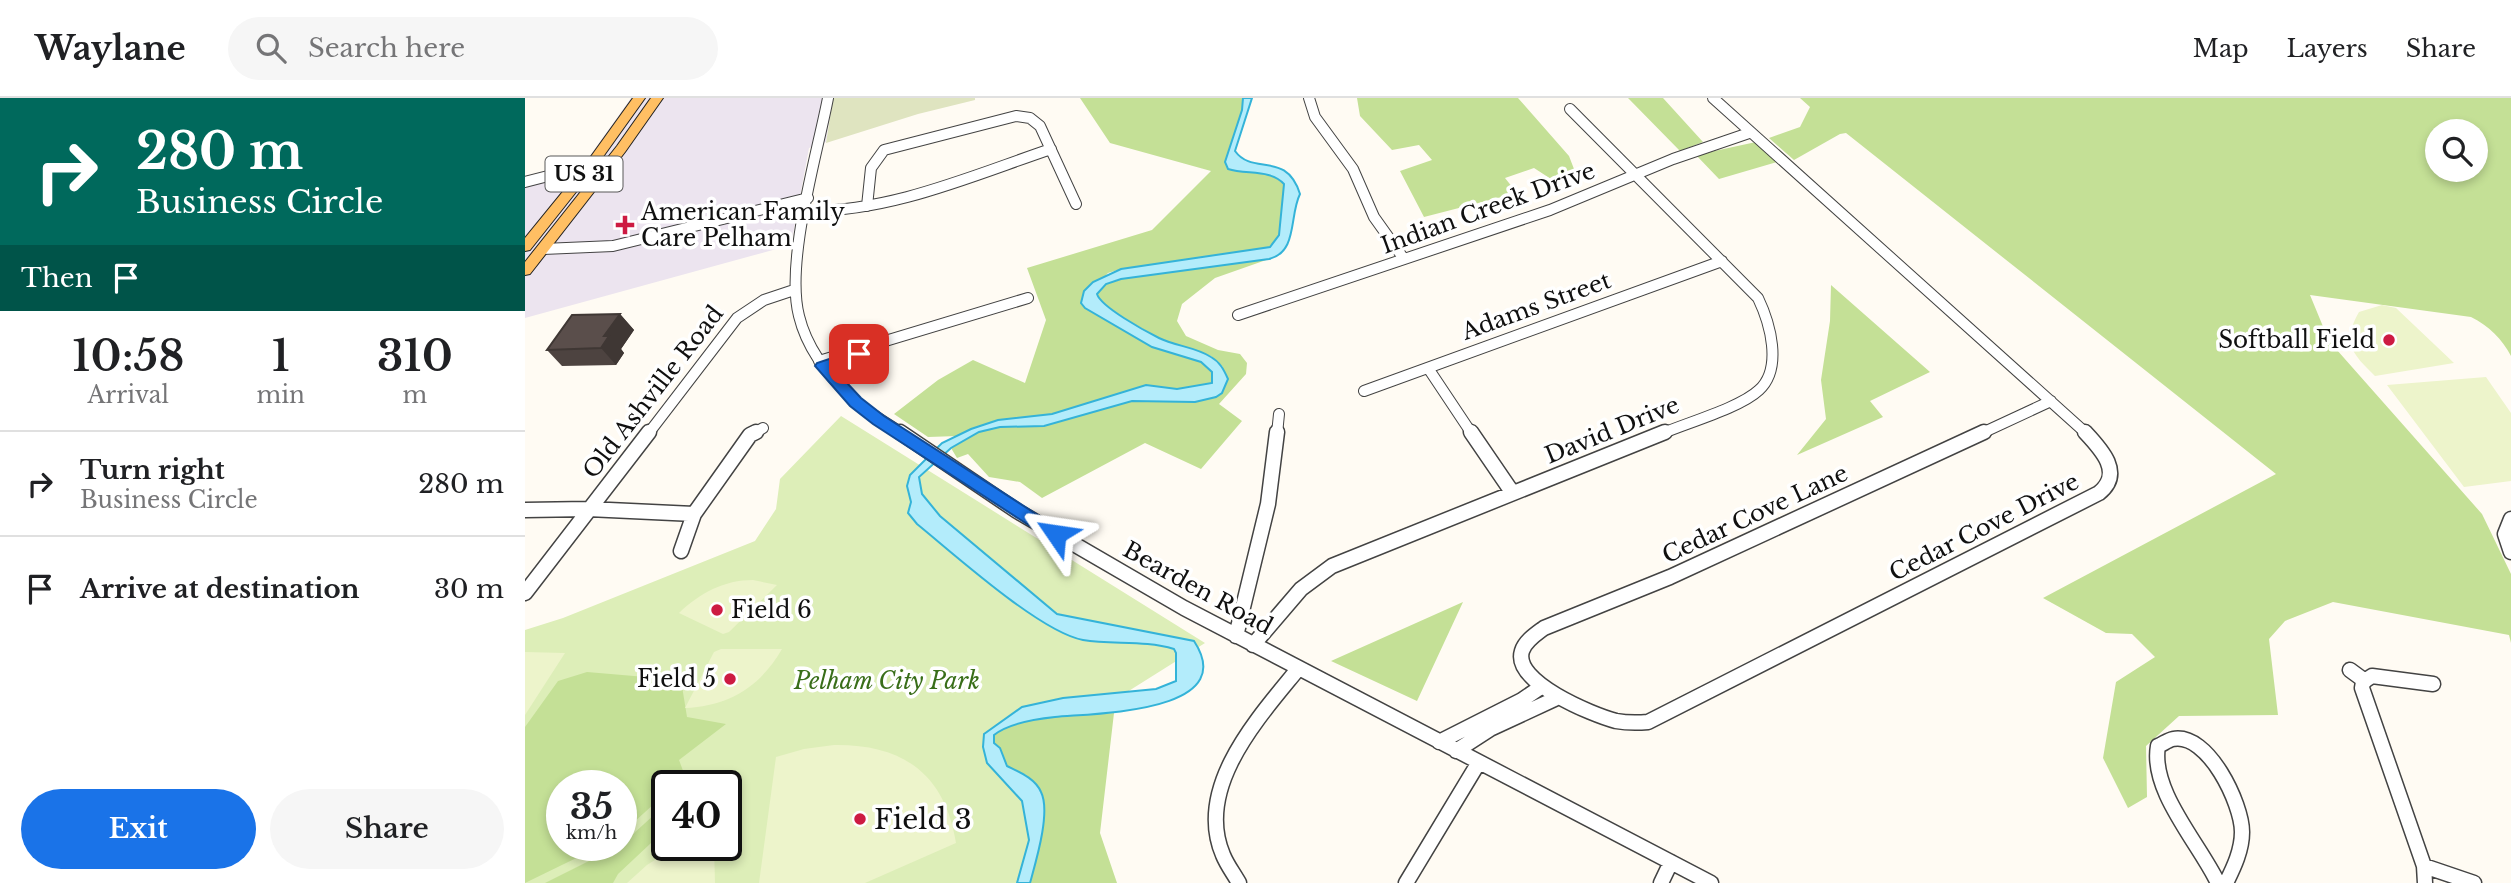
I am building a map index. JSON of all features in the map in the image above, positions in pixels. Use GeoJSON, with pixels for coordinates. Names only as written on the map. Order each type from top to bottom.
{"type":"FeatureCollection","features":[{"type":"Feature","properties":{"kind":"main road","name":"US 31"},"geometry":{"type":"LineString","coordinates":[[525,247],[591,165],[639,98]]}},
{"type":"Feature","properties":{"kind":"main road","name":"US 31"},"geometry":{"type":"LineString","coordinates":[[525,271],[610,164],[657,98]]}},
{"type":"Feature","properties":{"kind":"main road"},"geometry":{"type":"LineString","coordinates":[[591,165],[610,164]]}},
{"type":"Feature","properties":{"kind":"street","name":"Bearden Road"},"geometry":{"type":"LineString","coordinates":[[828,98],[796,257],[794,290],[806,338],[821,364],[856,402],[1075,546],[1298,669],[1711,883]]}},
{"type":"Feature","properties":{"kind":"street"},"geometry":{"type":"LineString","coordinates":[[1309,98],[1315,117],[1353,169],[1374,217],[1405,259]]}},
{"type":"Feature","properties":{"kind":"street","name":"Cedar Cove Drive"},"geometry":{"type":"LineString","coordinates":[[1541,687],[1608,719],[1631,723],[1648,722],[2096,495],[2110,481],[2108,462],[2082,430],[1713,98]]}},
{"type":"Feature","properties":{"kind":"street","name":"David Drive"},"geometry":{"type":"LineString","coordinates":[[1253,645],[1301,589],[1332,566],[1739,402],[1761,388],[1771,366],[1766,313],[1758,298],[1570,109]]}},
{"type":"Feature","properties":{"kind":"street"},"geometry":{"type":"LineString","coordinates":[[867,206],[873,160],[884,150],[1004,118],[1029,114],[1038,122],[1076,204]]}},
{"type":"Feature","properties":{"kind":"street","name":"Indian Creek Drive"},"geometry":{"type":"LineString","coordinates":[[1238,315],[1550,210],[1637,174],[1749,133]]}},
{"type":"Feature","properties":{"kind":"street"},"geometry":{"type":"LineString","coordinates":[[802,226],[1051,149]]}},
{"type":"Feature","properties":{"kind":"street"},"geometry":{"type":"LineString","coordinates":[[525,182],[591,165]]}},
{"type":"Feature","properties":{"kind":"street"},"geometry":{"type":"LineString","coordinates":[[543,249],[613,246],[808,198]]}},
{"type":"Feature","properties":{"kind":"street"},"geometry":{"type":"LineString","coordinates":[[806,211],[855,209]]}},
{"type":"Feature","properties":{"kind":"street","name":"Adams Street"},"geometry":{"type":"LineString","coordinates":[[1364,391],[1723,261]]}},
{"type":"Feature","properties":{"kind":"street","name":"Old Ashville Road"},"geometry":{"type":"LineString","coordinates":[[525,593],[737,318],[764,300],[794,290]]}},
{"type":"Feature","properties":{"kind":"street"},"geometry":{"type":"LineString","coordinates":[[821,364],[1000,311],[1011,303],[1028,298]]}},
{"type":"Feature","properties":{"kind":"street"},"geometry":{"type":"LineString","coordinates":[[1429,368],[1512,492]]}},
{"type":"Feature","properties":{"kind":"street","name":"Cedar Cove Lane"},"geometry":{"type":"LineString","coordinates":[[1541,687],[1527,675],[1522,654],[1527,642],[1544,628],[1670,577],[2051,401]]}},
{"type":"Feature","properties":{"kind":"street"},"geometry":{"type":"LineString","coordinates":[[1236,636],[1268,504],[1279,414]]}},
{"type":"Feature","properties":{"kind":"street"},"geometry":{"type":"LineString","coordinates":[[681,551],[694,514],[750,435],[763,428]]}},
{"type":"Feature","properties":{"kind":"street"},"geometry":{"type":"LineString","coordinates":[[525,510],[588,509],[694,514]]}},
{"type":"Feature","properties":{"kind":"street"},"geometry":{"type":"LineString","coordinates":[[2511,519],[2505,534],[2511,552]]}},
{"type":"Feature","properties":{"kind":"street"},"geometry":{"type":"LineString","coordinates":[[1239,883],[1222,856],[1217,837],[1216,806],[1219,789],[1242,743],[1298,669]]}},
{"type":"Feature","properties":{"kind":"street"},"geometry":{"type":"LineString","coordinates":[[2350,670],[2365,681]]}},
{"type":"Feature","properties":{"kind":"street"},"geometry":{"type":"LineString","coordinates":[[2425,883],[2424,866],[2363,695],[2365,681],[2372,676],[2433,684]]}},
{"type":"Feature","properties":{"kind":"street"},"geometry":{"type":"LineString","coordinates":[[1439,742],[1522,700],[1541,687]]}},
{"type":"Feature","properties":{"kind":"street"},"geometry":{"type":"LineString","coordinates":[[1456,751],[1489,729],[1559,697]]}},
{"type":"Feature","properties":{"kind":"street"},"geometry":{"type":"LineString","coordinates":[[2218,883],[2211,865],[2164,790],[2154,761],[2156,747],[2161,742],[2175,738],[2204,751],[2216,766],[2237,805],[2244,831],[2237,860],[2226,883]]}},
{"type":"Feature","properties":{"kind":"street"},"geometry":{"type":"LineString","coordinates":[[1406,883],[1479,762]]}},
{"type":"Feature","properties":{"kind":"street"},"geometry":{"type":"LineString","coordinates":[[1661,883],[1671,862]]}},
{"type":"Feature","properties":{"kind":"street"},"geometry":{"type":"LineString","coordinates":[[2424,866],[2474,883]]}},
{"type":"Feature","properties":{"kind":"shaded area"},"geometry":{"type":"Polygon","coordinates":[[[631,98],[833,98],[826,142],[809,148],[791,245],[525,318],[525,179],[584,164],[631,98]]]}},
{"type":"Feature","properties":{"kind":"green space"},"geometry":{"type":"Polygon","coordinates":[[[833,98],[975,100],[918,114],[826,143],[833,98]]]}},
{"type":"Feature","properties":{"kind":"green space"},"geometry":{"type":"Polygon","coordinates":[[[1080,98],[1243,98],[1242,110],[1225,162],[1240,170],[1271,175],[1285,184],[1280,235],[1270,247],[1108,273],[1081,302],[1085,308],[1152,347],[1201,362],[1212,372],[1212,383],[1177,389],[1146,385],[1052,414],[998,420],[958,436],[928,437],[894,414],[938,380],[973,360],[1025,383],[1046,320],[1027,268],[1152,230],[1211,171],[1110,143],[1080,98]]]}},
{"type":"Feature","properties":{"kind":"green space"},"geometry":{"type":"Polygon","coordinates":[[[1357,98],[1518,98],[1569,156],[1574,169],[1551,179],[1534,168],[1505,178],[1517,193],[1424,217],[1400,171],[1432,160],[1419,145],[1392,150],[1360,116],[1357,98]]]}},
{"type":"Feature","properties":{"kind":"green space"},"geometry":{"type":"Polygon","coordinates":[[[1628,98],[1663,98],[1703,142],[1680,151],[1628,98]]]}},
{"type":"Feature","properties":{"kind":"green space"},"geometry":{"type":"Polygon","coordinates":[[[1800,98],[2511,98],[2511,356],[2494,333],[2471,317],[2310,295],[2329,341],[2482,514],[2511,574],[2511,643],[2509,635],[2333,602],[2285,621],[2269,639],[2278,715],[2179,716],[2146,746],[2147,797],[2128,808],[2103,758],[2116,682],[2155,657],[2132,634],[2106,633],[2043,598],[2276,474],[1846,133],[1794,160],[1769,138],[1800,127],[1810,107],[1800,98]]]}},
{"type":"Feature","properties":{"kind":"green space"},"geometry":{"type":"Polygon","coordinates":[[[1756,142],[1777,162],[1719,179],[1696,155],[1756,142]]]}},
{"type":"Feature","properties":{"kind":"green space"},"geometry":{"type":"Polygon","coordinates":[[[1269,259],[1215,278],[1182,304],[1177,321],[1186,336],[1218,350],[1240,354],[1247,363],[1246,374],[1219,404],[1242,421],[1201,469],[1145,443],[1042,498],[1020,482],[989,477],[968,454],[957,458],[951,448],[979,432],[1000,427],[1044,426],[1132,401],[1195,402],[1216,397],[1223,367],[1211,356],[1159,338],[1108,309],[1100,303],[1097,294],[1106,284],[1121,279],[1269,259]]]}},
{"type":"Feature","properties":{"kind":"green space"},"geometry":{"type":"Polygon","coordinates":[[[1831,285],[1930,372],[1870,401],[1883,417],[1797,455],[1826,419],[1821,380],[1830,321],[1831,285]]]}},
{"type":"Feature","properties":{"kind":"green space","name":"Softball Field"},"geometry":{"type":"Polygon","coordinates":[[[2382,305],[2396,308],[2454,363],[2375,376],[2355,354],[2350,339],[2359,312],[2382,305]]]}},
{"type":"Feature","properties":{"kind":"green space"},"geometry":{"type":"Polygon","coordinates":[[[2486,377],[2511,413],[2511,481],[2464,487],[2387,385],[2486,377]]]}},
{"type":"Feature","properties":{"kind":"green space","name":"Pelham City Park"},"geometry":{"type":"Polygon","coordinates":[[[841,416],[1205,643],[1073,726],[1043,883],[525,883],[525,630],[563,618],[755,541],[776,509],[780,479],[841,416]]]}},
{"type":"Feature","properties":{"kind":"green space","name":"Field 6"},"geometry":{"type":"Polygon","coordinates":[[[753,580],[777,585],[729,632],[723,634],[679,613],[695,599],[713,589],[732,582],[753,580]]]}},
{"type":"Feature","properties":{"kind":"green space"},"geometry":{"type":"Polygon","coordinates":[[[1463,602],[1417,701],[1331,661],[1463,602]]]}},
{"type":"Feature","properties":{"kind":"green space","name":"Field 5"},"geometry":{"type":"Polygon","coordinates":[[[721,649],[782,649],[764,674],[742,692],[716,703],[685,708],[714,652],[721,649]]]}},
{"type":"Feature","properties":{"kind":"green space"},"geometry":{"type":"Polygon","coordinates":[[[525,652],[565,653],[525,715],[525,652]]]}},
{"type":"Feature","properties":{"kind":"green space"},"geometry":{"type":"Polygon","coordinates":[[[587,672],[681,680],[687,717],[726,724],[679,760],[683,770],[651,770],[651,807],[637,819],[637,770],[546,770],[546,861],[570,861],[525,883],[525,727],[558,681],[587,672]]]}},
{"type":"Feature","properties":{"kind":"green space"},"geometry":{"type":"Polygon","coordinates":[[[1114,713],[1100,833],[1117,883],[1030,883],[1043,831],[1026,775],[1007,766],[1000,748],[994,743],[994,735],[1006,728],[1035,719],[1114,713]]]}},
{"type":"Feature","properties":{"kind":"green space","name":"Field 3"},"geometry":{"type":"Polygon","coordinates":[[[834,745],[881,750],[900,757],[917,768],[931,781],[942,798],[956,843],[865,883],[759,883],[776,757],[804,749],[834,745]]]}},
{"type":"Feature","properties":{"kind":"green space"},"geometry":{"type":"Polygon","coordinates":[[[651,818],[651,843],[637,856],[637,830],[651,818]]]}},
{"type":"Feature","properties":{"kind":"green space"},"geometry":{"type":"Polygon","coordinates":[[[589,861],[632,861],[613,883],[545,883],[589,861]]]}},
{"type":"Feature","properties":{"kind":"green space"},"geometry":{"type":"Polygon","coordinates":[[[653,861],[714,861],[715,883],[627,883],[653,861]]]}},
{"type":"Feature","properties":{"kind":"water"},"geometry":{"type":"Polygon","coordinates":[[[1243,98],[1252,98],[1235,151],[1251,162],[1286,172],[1300,194],[1285,249],[1269,259],[1121,279],[1106,284],[1097,294],[1115,312],[1144,330],[1165,341],[1199,351],[1214,359],[1228,379],[1222,393],[1195,402],[1132,401],[1044,426],[1000,427],[979,432],[951,448],[919,477],[922,494],[940,516],[1057,614],[1194,641],[1203,665],[1198,683],[1181,696],[1156,705],[1099,714],[1031,720],[1007,727],[994,735],[994,743],[1000,748],[1007,766],[1035,783],[1044,801],[1041,837],[1030,883],[1017,883],[1029,840],[1022,801],[987,763],[983,747],[984,734],[1022,707],[1063,698],[1156,689],[1176,681],[1176,653],[1174,649],[1151,644],[1083,640],[1065,634],[1021,608],[917,524],[908,513],[911,502],[907,486],[910,475],[942,443],[998,420],[1052,414],[1146,385],[1177,389],[1212,383],[1212,372],[1201,362],[1152,347],[1085,308],[1081,303],[1084,291],[1093,282],[1121,269],[1270,247],[1279,235],[1284,184],[1265,174],[1228,169],[1225,162],[1242,110],[1243,98]]]}},
{"type":"Feature","properties":{"kind":"building"},"geometry":{"type":"Polygon","coordinates":[[[620,314],[604,336],[609,336],[601,348],[547,350],[572,315],[620,314]]]}},
{"type":"Feature","properties":{"kind":"place","name":"American Family Care Pelham"},"geometry":{"type":"Point","coordinates":[625,225]}},
{"type":"Feature","properties":{"kind":"place","name":"Softball Field"},"geometry":{"type":"Point","coordinates":[2389,340]}},
{"type":"Feature","properties":{"kind":"place","name":"Field 6"},"geometry":{"type":"Point","coordinates":[717,610]}},
{"type":"Feature","properties":{"kind":"place","name":"Field 5"},"geometry":{"type":"Point","coordinates":[730,679]}},
{"type":"Feature","properties":{"kind":"place","name":"Field 3"},"geometry":{"type":"Point","coordinates":[860,819]}},
{"type":"Feature","properties":{"kind":"route"},"geometry":{"type":"LineString","coordinates":[[859,354],[822,366],[838,386],[879,420],[1056,534]]}}]}
